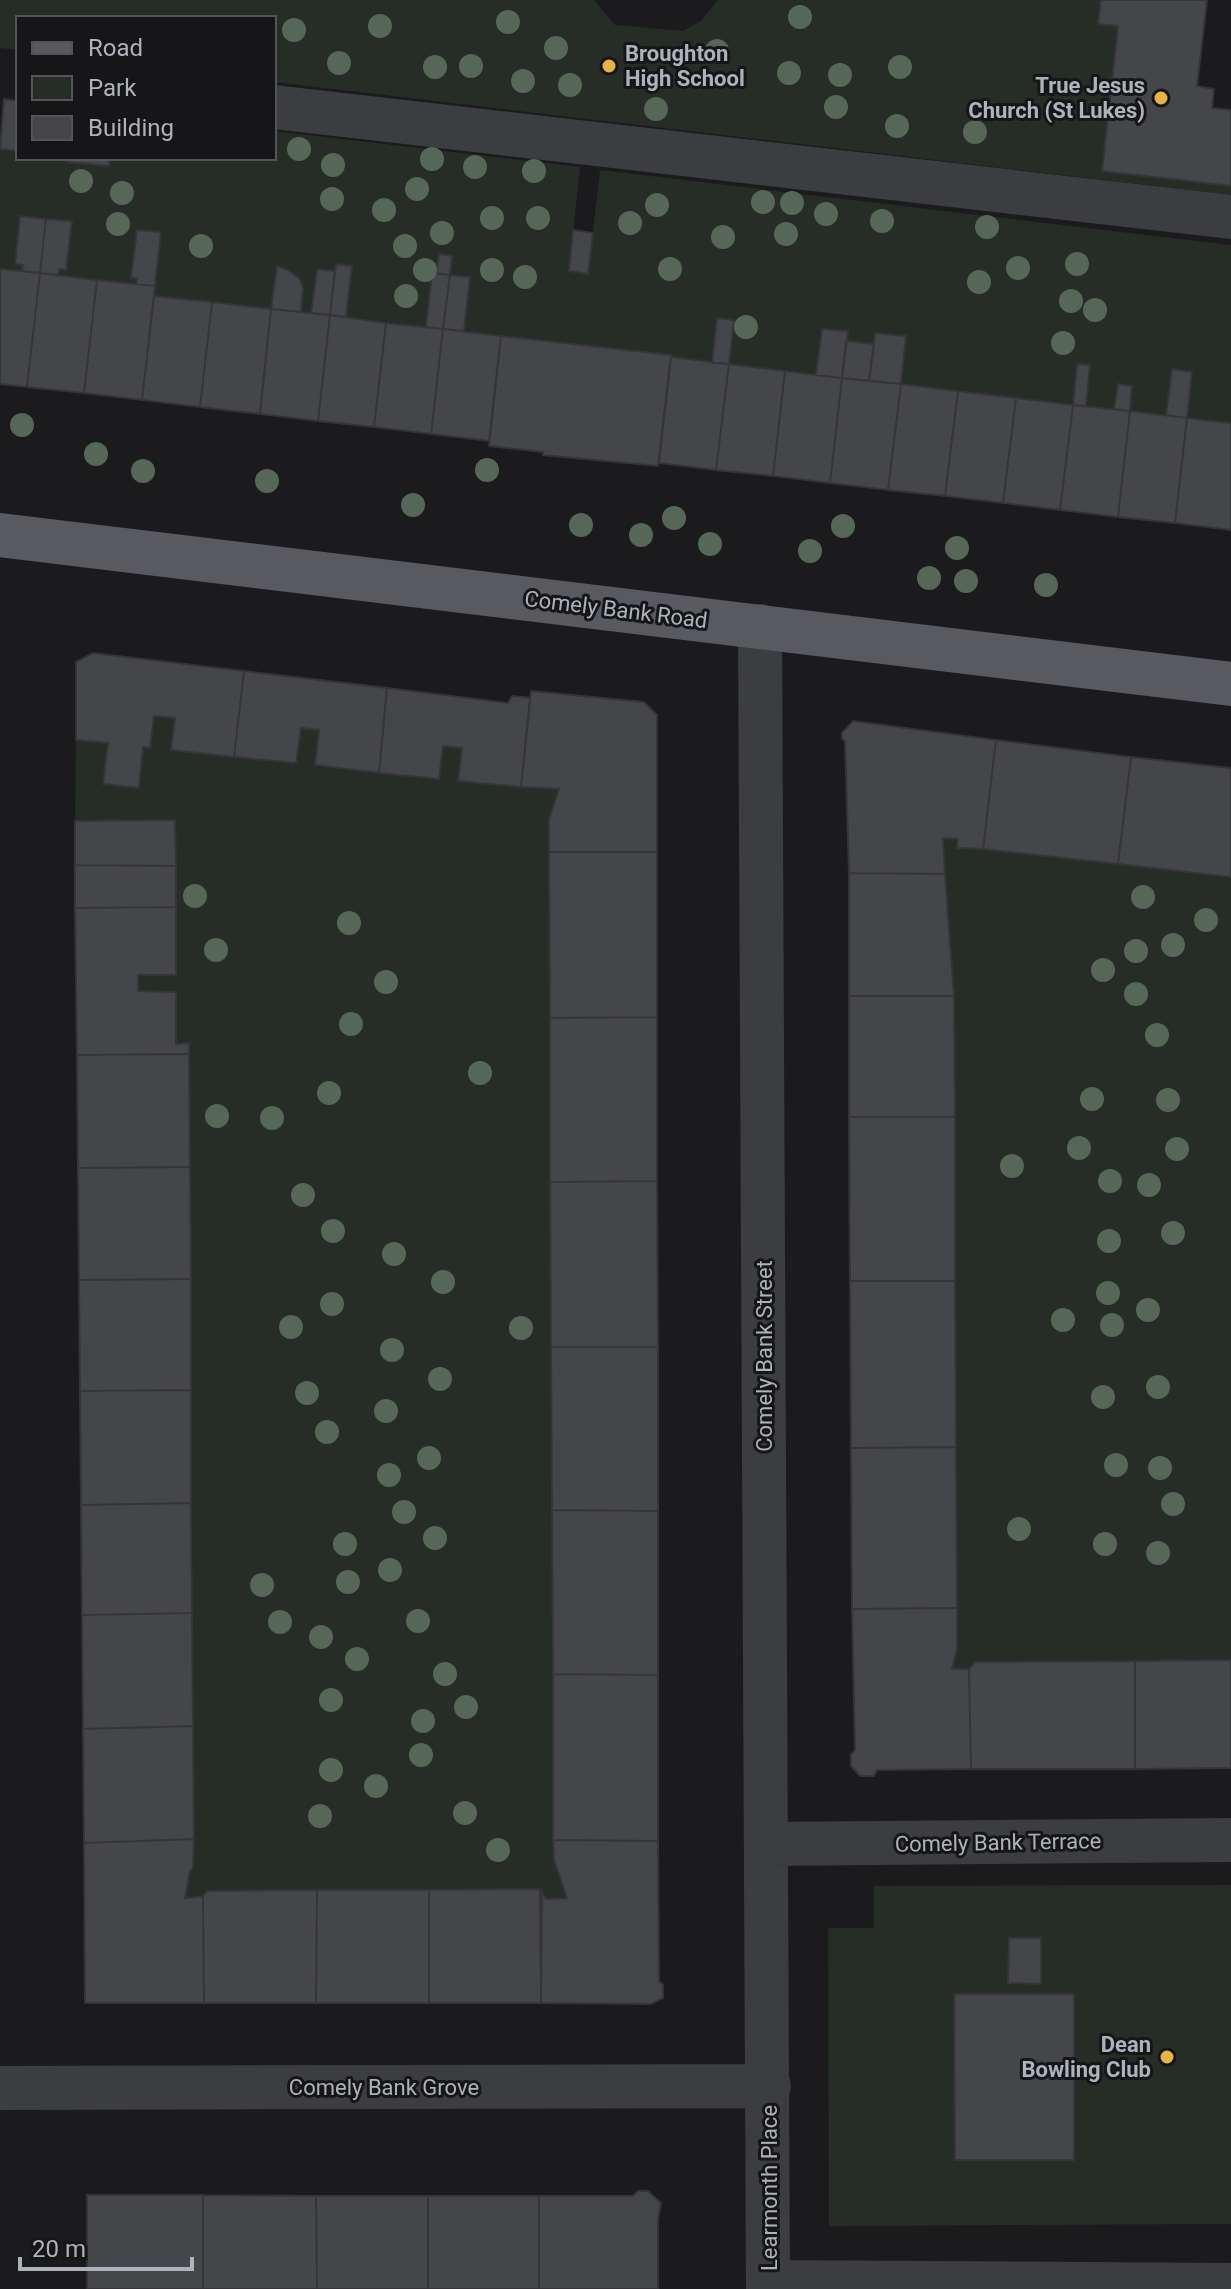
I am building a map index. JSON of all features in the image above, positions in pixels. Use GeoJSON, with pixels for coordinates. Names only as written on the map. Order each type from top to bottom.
{"type":"FeatureCollection","features":[{"type":"Feature","properties":{"kind":"main road","name":"Comely Bank Road"},"geometry":{"type":"LineString","coordinates":[[0,535],[1231,684]]}},
{"type":"Feature","properties":{"kind":"street"},"geometry":{"type":"LineString","coordinates":[[276,107],[1231,217]]}},
{"type":"Feature","properties":{"kind":"street","name":"Comely Bank Street"},"geometry":{"type":"LineString","coordinates":[[760,626],[769,2086]]}},
{"type":"Feature","properties":{"kind":"street","name":"Comely Bank Terrace"},"geometry":{"type":"LineString","coordinates":[[766,1844],[1231,1840]]}},
{"type":"Feature","properties":{"kind":"street","name":"Comely Bank Grove"},"geometry":{"type":"LineString","coordinates":[[0,2088],[769,2086]]}},
{"type":"Feature","properties":{"kind":"street","name":"Learmonth Place"},"geometry":{"type":"LineString","coordinates":[[768,2286],[769,2086]]}},
{"type":"Feature","properties":{"kind":"street"},"geometry":{"type":"LineString","coordinates":[[768,2286],[1231,2285]]}},
{"type":"Feature","properties":{"kind":"green space","name":"Broughton High School"},"geometry":{"type":"Polygon","coordinates":[[[0,0],[594,0],[615,25],[683,31],[701,21],[718,0],[1101,0],[1098,23],[1118,26],[1102,171],[1231,186],[1231,195],[276,82],[276,16],[16,16],[16,50],[0,48],[0,0]]]}},
{"type":"Feature","properties":{"kind":"green space"},"geometry":{"type":"Polygon","coordinates":[[[276,131],[580,167],[569,271],[588,274],[600,170],[1231,245],[1231,423],[1187,418],[1192,372],[1173,369],[1166,415],[1130,411],[1132,386],[1118,384],[1114,409],[1086,406],[1090,365],[1077,365],[1073,405],[901,384],[906,337],[875,333],[874,344],[846,341],[847,331],[822,329],[816,375],[464,331],[470,278],[450,275],[439,254],[436,273],[432,273],[426,327],[346,317],[352,266],[337,264],[335,271],[317,270],[311,313],[301,312],[301,289],[297,278],[278,267],[271,309],[154,296],[161,232],[137,230],[131,277],[137,278],[136,284],[58,275],[59,269],[66,270],[71,221],[21,216],[15,263],[23,265],[22,271],[0,269],[0,149],[16,151],[16,160],[67,160],[108,166],[110,160],[276,160],[276,131]]]}},
{"type":"Feature","properties":{"kind":"green space"},"geometry":{"type":"Polygon","coordinates":[[[154,716],[175,718],[171,750],[296,763],[301,728],[319,730],[315,766],[439,778],[443,746],[462,748],[458,781],[559,789],[549,819],[553,1840],[554,1860],[567,1898],[546,1899],[540,1889],[207,1891],[203,1896],[185,1898],[193,1868],[194,1839],[189,1044],[176,1044],[176,992],[138,991],[138,975],[176,975],[175,821],[75,821],[76,740],[108,743],[104,784],[138,788],[143,747],[150,748],[154,716]]]}},
{"type":"Feature","properties":{"kind":"green space"},"geometry":{"type":"Polygon","coordinates":[[[943,838],[958,839],[983,849],[1231,877],[1231,1660],[975,1662],[969,1669],[952,1669],[957,1648],[954,996],[943,838]]]}},
{"type":"Feature","properties":{"kind":"green space"},"geometry":{"type":"Polygon","coordinates":[[[1231,1885],[1231,2224],[829,2226],[828,1928],[874,1928],[874,1886],[1231,1885]]]}},
{"type":"Feature","properties":{"kind":"building","name":"True Jesus Church (St Lukes)"},"geometry":{"type":"Polygon","coordinates":[[[1101,0],[1207,0],[1197,86],[1214,89],[1212,108],[1231,110],[1231,186],[1102,171],[1118,26],[1098,24],[1101,0]]]}},
{"type":"Feature","properties":{"kind":"building"},"geometry":{"type":"Polygon","coordinates":[[[4,99],[16,101],[16,151],[0,149],[4,99]]]}},
{"type":"Feature","properties":{"kind":"building"},"geometry":{"type":"Polygon","coordinates":[[[67,160],[110,160],[109,166],[67,160]]]}},
{"type":"Feature","properties":{"kind":"building"},"geometry":{"type":"Polygon","coordinates":[[[20,216],[46,219],[40,273],[22,271],[23,265],[15,264],[20,216]]]}},
{"type":"Feature","properties":{"kind":"building"},"geometry":{"type":"Polygon","coordinates":[[[46,219],[72,221],[66,270],[59,269],[58,275],[40,273],[46,219]]]}},
{"type":"Feature","properties":{"kind":"building"},"geometry":{"type":"Polygon","coordinates":[[[137,230],[161,232],[155,286],[136,284],[137,278],[131,278],[137,230]]]}},
{"type":"Feature","properties":{"kind":"building"},"geometry":{"type":"Polygon","coordinates":[[[573,230],[593,233],[588,274],[569,271],[573,230]]]}},
{"type":"Feature","properties":{"kind":"building"},"geometry":{"type":"Polygon","coordinates":[[[439,254],[452,256],[450,275],[436,273],[439,254]]]}},
{"type":"Feature","properties":{"kind":"building"},"geometry":{"type":"Polygon","coordinates":[[[336,264],[352,266],[346,317],[330,315],[336,264]]]}},
{"type":"Feature","properties":{"kind":"building"},"geometry":{"type":"Polygon","coordinates":[[[277,266],[300,279],[303,288],[301,312],[271,309],[277,266]]]}},
{"type":"Feature","properties":{"kind":"building"},"geometry":{"type":"Polygon","coordinates":[[[0,269],[40,273],[27,387],[0,384],[0,269]]]}},
{"type":"Feature","properties":{"kind":"building"},"geometry":{"type":"Polygon","coordinates":[[[317,269],[335,271],[330,315],[311,313],[317,269]]]}},
{"type":"Feature","properties":{"kind":"building"},"geometry":{"type":"Polygon","coordinates":[[[40,273],[97,280],[84,393],[27,387],[40,273]]]}},
{"type":"Feature","properties":{"kind":"building"},"geometry":{"type":"Polygon","coordinates":[[[432,273],[450,275],[443,329],[426,327],[432,273]]]}},
{"type":"Feature","properties":{"kind":"building"},"geometry":{"type":"Polygon","coordinates":[[[450,275],[470,277],[464,331],[443,329],[450,275]]]}},
{"type":"Feature","properties":{"kind":"building"},"geometry":{"type":"Polygon","coordinates":[[[97,280],[155,286],[142,400],[84,393],[97,280]]]}},
{"type":"Feature","properties":{"kind":"building"},"geometry":{"type":"Polygon","coordinates":[[[154,296],[212,302],[200,407],[142,400],[154,296]]]}},
{"type":"Feature","properties":{"kind":"building"},"geometry":{"type":"Polygon","coordinates":[[[212,302],[271,309],[260,414],[200,407],[212,302]]]}},
{"type":"Feature","properties":{"kind":"building"},"geometry":{"type":"Polygon","coordinates":[[[271,309],[330,315],[318,421],[260,414],[271,309]]]}},
{"type":"Feature","properties":{"kind":"building"},"geometry":{"type":"Polygon","coordinates":[[[330,315],[386,323],[374,427],[318,421],[330,315]]]}},
{"type":"Feature","properties":{"kind":"building"},"geometry":{"type":"Polygon","coordinates":[[[717,318],[734,320],[729,364],[712,363],[717,318]]]}},
{"type":"Feature","properties":{"kind":"building"},"geometry":{"type":"Polygon","coordinates":[[[386,323],[443,329],[431,434],[374,427],[386,323]]]}},
{"type":"Feature","properties":{"kind":"building"},"geometry":{"type":"Polygon","coordinates":[[[443,329],[501,336],[489,441],[431,434],[443,329]]]}},
{"type":"Feature","properties":{"kind":"building"},"geometry":{"type":"Polygon","coordinates":[[[822,329],[848,331],[842,378],[816,375],[822,329]]]}},
{"type":"Feature","properties":{"kind":"building"},"geometry":{"type":"Polygon","coordinates":[[[875,333],[906,336],[901,384],[869,381],[875,333]]]}},
{"type":"Feature","properties":{"kind":"building"},"geometry":{"type":"Polygon","coordinates":[[[501,336],[671,355],[658,466],[543,455],[543,452],[489,446],[501,336]]]}},
{"type":"Feature","properties":{"kind":"building"},"geometry":{"type":"Polygon","coordinates":[[[846,341],[874,344],[869,381],[842,378],[846,341]]]}},
{"type":"Feature","properties":{"kind":"building"},"geometry":{"type":"Polygon","coordinates":[[[671,357],[729,364],[716,470],[659,463],[671,357]]]}},
{"type":"Feature","properties":{"kind":"building"},"geometry":{"type":"Polygon","coordinates":[[[729,364],[785,371],[773,476],[716,470],[729,364]]]}},
{"type":"Feature","properties":{"kind":"building"},"geometry":{"type":"Polygon","coordinates":[[[1077,364],[1090,365],[1086,406],[1073,405],[1077,364]]]}},
{"type":"Feature","properties":{"kind":"building"},"geometry":{"type":"Polygon","coordinates":[[[1172,369],[1192,372],[1187,418],[1166,415],[1172,369]]]}},
{"type":"Feature","properties":{"kind":"building"},"geometry":{"type":"Polygon","coordinates":[[[785,371],[842,378],[830,483],[773,476],[785,371]]]}},
{"type":"Feature","properties":{"kind":"building"},"geometry":{"type":"Polygon","coordinates":[[[842,378],[901,384],[888,490],[830,483],[842,378]]]}},
{"type":"Feature","properties":{"kind":"building"},"geometry":{"type":"Polygon","coordinates":[[[901,384],[958,391],[945,496],[888,490],[901,384]]]}},
{"type":"Feature","properties":{"kind":"building"},"geometry":{"type":"Polygon","coordinates":[[[1118,384],[1132,386],[1130,411],[1114,409],[1118,384]]]}},
{"type":"Feature","properties":{"kind":"building"},"geometry":{"type":"Polygon","coordinates":[[[958,391],[1016,398],[1003,503],[945,496],[958,391]]]}},
{"type":"Feature","properties":{"kind":"building"},"geometry":{"type":"Polygon","coordinates":[[[1016,398],[1073,405],[1060,510],[1003,503],[1016,398]]]}},
{"type":"Feature","properties":{"kind":"building"},"geometry":{"type":"Polygon","coordinates":[[[1073,405],[1130,411],[1118,517],[1060,510],[1073,405]]]}},
{"type":"Feature","properties":{"kind":"building"},"geometry":{"type":"Polygon","coordinates":[[[1130,411],[1187,418],[1175,523],[1118,517],[1130,411]]]}},
{"type":"Feature","properties":{"kind":"building"},"geometry":{"type":"Polygon","coordinates":[[[1187,418],[1231,423],[1231,530],[1175,523],[1187,418]]]}},
{"type":"Feature","properties":{"kind":"building"},"geometry":{"type":"Polygon","coordinates":[[[93,653],[244,671],[234,757],[171,750],[175,718],[154,716],[150,748],[143,747],[139,788],[103,784],[108,743],[76,740],[76,662],[93,653]]]}},
{"type":"Feature","properties":{"kind":"building"},"geometry":{"type":"Polygon","coordinates":[[[244,671],[387,688],[379,773],[315,765],[319,730],[301,728],[296,763],[234,757],[244,671]]]}},
{"type":"Feature","properties":{"kind":"building"},"geometry":{"type":"Polygon","coordinates":[[[387,688],[508,703],[512,696],[530,698],[521,787],[458,781],[462,748],[443,746],[439,779],[379,773],[387,688]]]}},
{"type":"Feature","properties":{"kind":"building"},"geometry":{"type":"Polygon","coordinates":[[[531,691],[644,702],[657,715],[657,852],[549,852],[549,819],[559,789],[521,787],[531,691]]]}},
{"type":"Feature","properties":{"kind":"building"},"geometry":{"type":"Polygon","coordinates":[[[853,721],[996,740],[983,849],[957,848],[958,839],[943,838],[945,874],[849,873],[845,741],[842,733],[853,721]]]}},
{"type":"Feature","properties":{"kind":"building"},"geometry":{"type":"Polygon","coordinates":[[[996,740],[1131,757],[1118,864],[983,849],[996,740]]]}},
{"type":"Feature","properties":{"kind":"building"},"geometry":{"type":"Polygon","coordinates":[[[1131,757],[1231,768],[1231,877],[1118,864],[1131,757]]]}},
{"type":"Feature","properties":{"kind":"building"},"geometry":{"type":"Polygon","coordinates":[[[175,820],[176,866],[75,865],[75,821],[175,820]]]}},
{"type":"Feature","properties":{"kind":"building"},"geometry":{"type":"Polygon","coordinates":[[[549,852],[657,852],[657,1017],[550,1018],[549,852]]]}},
{"type":"Feature","properties":{"kind":"building"},"geometry":{"type":"Polygon","coordinates":[[[75,865],[176,866],[176,907],[75,908],[75,865]]]}},
{"type":"Feature","properties":{"kind":"building"},"geometry":{"type":"Polygon","coordinates":[[[849,873],[945,874],[954,996],[849,996],[849,873]]]}},
{"type":"Feature","properties":{"kind":"building"},"geometry":{"type":"Polygon","coordinates":[[[176,907],[176,975],[138,975],[138,991],[176,992],[176,1044],[189,1043],[189,1054],[77,1055],[75,908],[176,907]]]}},
{"type":"Feature","properties":{"kind":"building"},"geometry":{"type":"Polygon","coordinates":[[[849,996],[954,996],[955,1117],[849,1117],[849,996]]]}},
{"type":"Feature","properties":{"kind":"building"},"geometry":{"type":"Polygon","coordinates":[[[657,1017],[657,1181],[550,1182],[550,1018],[657,1017]]]}},
{"type":"Feature","properties":{"kind":"building"},"geometry":{"type":"Polygon","coordinates":[[[189,1054],[190,1167],[78,1168],[77,1055],[189,1054]]]}},
{"type":"Feature","properties":{"kind":"building"},"geometry":{"type":"Polygon","coordinates":[[[849,1117],[955,1117],[955,1281],[850,1281],[849,1117]]]}},
{"type":"Feature","properties":{"kind":"building"},"geometry":{"type":"Polygon","coordinates":[[[190,1167],[191,1279],[79,1280],[78,1168],[190,1167]]]}},
{"type":"Feature","properties":{"kind":"building"},"geometry":{"type":"Polygon","coordinates":[[[657,1181],[658,1347],[551,1347],[550,1182],[657,1181]]]}},
{"type":"Feature","properties":{"kind":"building"},"geometry":{"type":"Polygon","coordinates":[[[191,1279],[191,1390],[80,1391],[79,1280],[191,1279]]]}},
{"type":"Feature","properties":{"kind":"building"},"geometry":{"type":"Polygon","coordinates":[[[850,1281],[955,1281],[956,1447],[851,1448],[850,1281]]]}},
{"type":"Feature","properties":{"kind":"building"},"geometry":{"type":"Polygon","coordinates":[[[551,1347],[658,1347],[658,1511],[552,1510],[551,1347]]]}},
{"type":"Feature","properties":{"kind":"building"},"geometry":{"type":"Polygon","coordinates":[[[191,1390],[191,1503],[81,1505],[80,1391],[191,1390]]]}},
{"type":"Feature","properties":{"kind":"building"},"geometry":{"type":"Polygon","coordinates":[[[956,1447],[957,1608],[852,1609],[851,1448],[956,1447]]]}},
{"type":"Feature","properties":{"kind":"building"},"geometry":{"type":"Polygon","coordinates":[[[191,1503],[192,1613],[82,1615],[81,1505],[191,1503]]]}},
{"type":"Feature","properties":{"kind":"building"},"geometry":{"type":"Polygon","coordinates":[[[552,1510],[658,1511],[658,1675],[553,1674],[552,1510]]]}},
{"type":"Feature","properties":{"kind":"building"},"geometry":{"type":"Polygon","coordinates":[[[957,1608],[957,1649],[952,1669],[969,1669],[971,1769],[877,1770],[874,1776],[860,1776],[851,1766],[851,1755],[855,1750],[852,1609],[957,1608]]]}},
{"type":"Feature","properties":{"kind":"building"},"geometry":{"type":"Polygon","coordinates":[[[192,1613],[193,1726],[83,1729],[82,1615],[192,1613]]]}},
{"type":"Feature","properties":{"kind":"building"},"geometry":{"type":"Polygon","coordinates":[[[1231,1660],[1231,1768],[1135,1769],[1135,1661],[1231,1660]]]}},
{"type":"Feature","properties":{"kind":"building"},"geometry":{"type":"Polygon","coordinates":[[[1135,1661],[1135,1769],[971,1769],[969,1669],[975,1662],[1135,1661]]]}},
{"type":"Feature","properties":{"kind":"building"},"geometry":{"type":"Polygon","coordinates":[[[553,1674],[658,1675],[658,1841],[553,1840],[553,1674]]]}},
{"type":"Feature","properties":{"kind":"building"},"geometry":{"type":"Polygon","coordinates":[[[193,1726],[194,1839],[84,1843],[83,1729],[193,1726]]]}},
{"type":"Feature","properties":{"kind":"building"},"geometry":{"type":"Polygon","coordinates":[[[194,1839],[193,1868],[185,1898],[203,1896],[204,2003],[85,2003],[84,1843],[194,1839]]]}},
{"type":"Feature","properties":{"kind":"building"},"geometry":{"type":"Polygon","coordinates":[[[553,1840],[658,1841],[659,1981],[663,1985],[663,1998],[651,2004],[541,2003],[542,1892],[546,1899],[567,1898],[554,1860],[553,1840]]]}},
{"type":"Feature","properties":{"kind":"building"},"geometry":{"type":"Polygon","coordinates":[[[540,1889],[541,2003],[429,2003],[429,1890],[540,1889]]]}},
{"type":"Feature","properties":{"kind":"building"},"geometry":{"type":"Polygon","coordinates":[[[317,1890],[429,1890],[429,2003],[316,2003],[317,1890]]]}},
{"type":"Feature","properties":{"kind":"building"},"geometry":{"type":"Polygon","coordinates":[[[317,1890],[316,2003],[204,2003],[203,1896],[207,1891],[317,1890]]]}},
{"type":"Feature","properties":{"kind":"building"},"geometry":{"type":"Polygon","coordinates":[[[1009,1938],[1041,1938],[1041,1984],[1008,1983],[1009,1938]]]}},
{"type":"Feature","properties":{"kind":"building"},"geometry":{"type":"Polygon","coordinates":[[[954,1994],[1074,1994],[1074,2160],[955,2160],[954,1994]]]}},
{"type":"Feature","properties":{"kind":"building"},"geometry":{"type":"Polygon","coordinates":[[[638,2191],[648,2191],[661,2203],[658,2219],[658,2289],[539,2289],[539,2196],[633,2196],[638,2191]]]}},
{"type":"Feature","properties":{"kind":"building"},"geometry":{"type":"Polygon","coordinates":[[[87,2195],[203,2195],[203,2289],[87,2289],[87,2195]]]}},
{"type":"Feature","properties":{"kind":"building"},"geometry":{"type":"Polygon","coordinates":[[[203,2195],[316,2196],[317,2289],[203,2289],[203,2195]]]}},
{"type":"Feature","properties":{"kind":"building"},"geometry":{"type":"Polygon","coordinates":[[[316,2196],[428,2196],[428,2289],[317,2289],[316,2196]]]}},
{"type":"Feature","properties":{"kind":"building"},"geometry":{"type":"Polygon","coordinates":[[[428,2196],[539,2196],[539,2289],[428,2289],[428,2196]]]}},
{"type":"Feature","properties":{"kind":"place","name":"Broughton High School"},"geometry":{"type":"Point","coordinates":[609,66]}},
{"type":"Feature","properties":{"kind":"place","name":"True Jesus Church (St Lukes)"},"geometry":{"type":"Point","coordinates":[1161,98]}},
{"type":"Feature","properties":{"kind":"place","name":"Dean Bowling Club"},"geometry":{"type":"Point","coordinates":[1167,2057]}}]}
